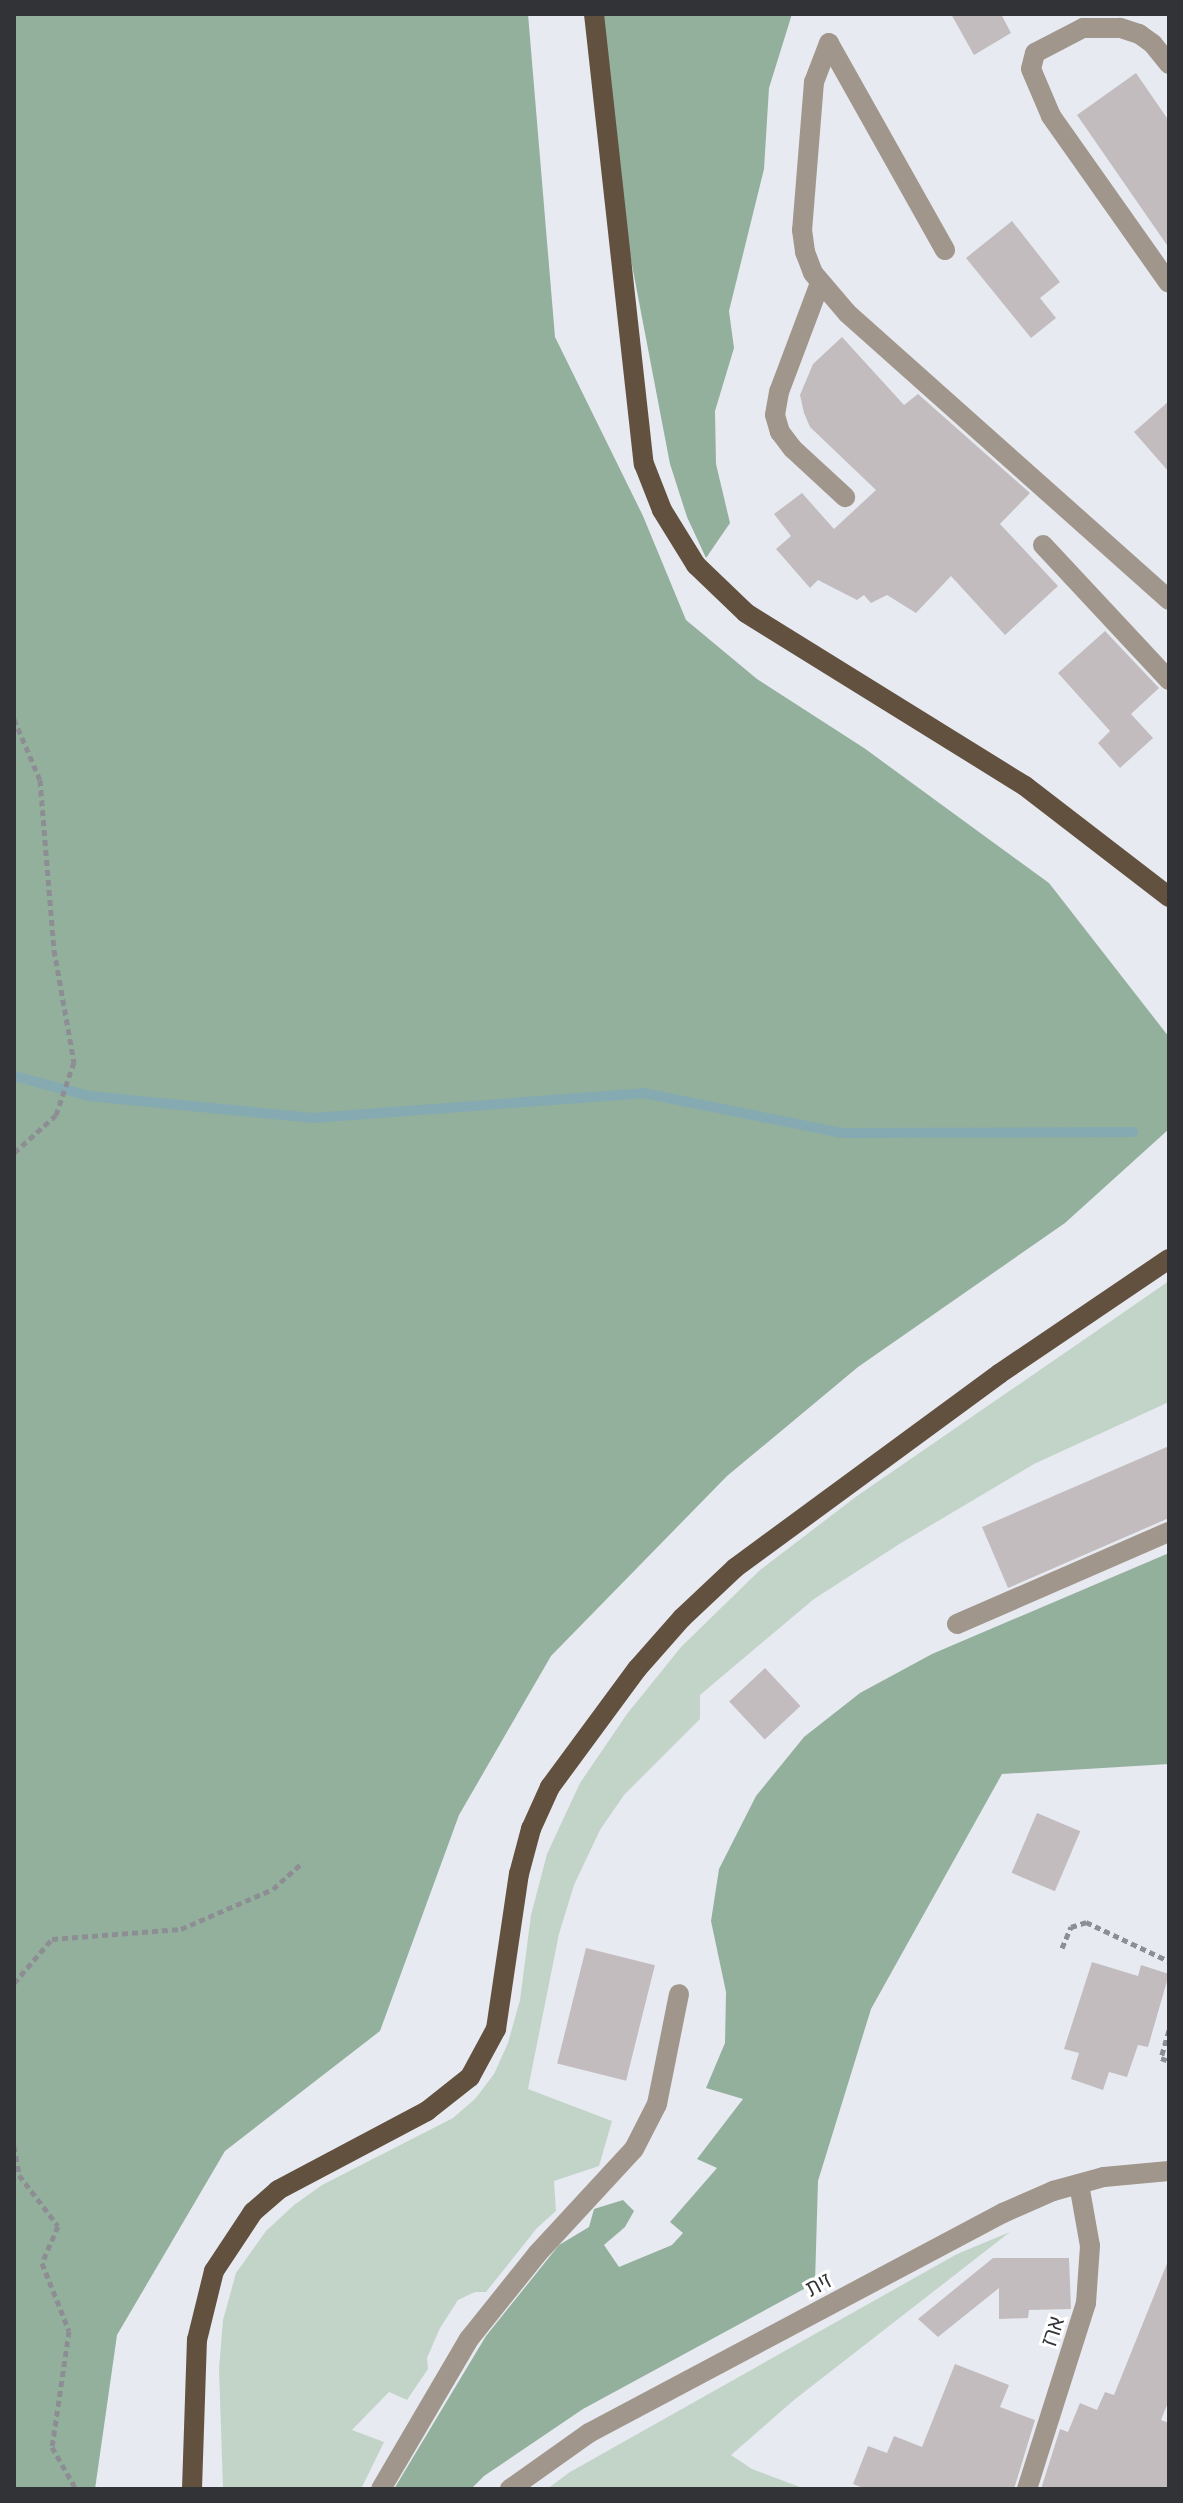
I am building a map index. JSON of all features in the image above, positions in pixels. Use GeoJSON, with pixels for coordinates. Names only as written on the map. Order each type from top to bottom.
{"type":"FeatureCollection","features":[{"type":"Feature","properties":{"kind":"main road"},"geometry":{"type":"LineString","coordinates":[[594,14],[644,464],[662,510],[696,565],[746,613],[1025,786],[1169,897]]}},
{"type":"Feature","properties":{"kind":"main road"},"geometry":{"type":"LineString","coordinates":[[192,2489],[197,2340],[201,2313],[220,2260],[253,2212],[278,2190],[427,2111],[470,2077],[496,2029],[519,1874],[531,1829],[550,1787],[637,1669],[682,1618],[735,1568],[999,1374],[1169,1259]]}},
{"type":"Feature","properties":{"kind":"street"},"geometry":{"type":"LineString","coordinates":[[1061,14],[1071,33]]}},
{"type":"Feature","properties":{"kind":"street"},"geometry":{"type":"LineString","coordinates":[[1169,64],[1153,44],[1129,31],[1083,28],[1035,53],[1031,69],[1038,93],[1169,283]]}},
{"type":"Feature","properties":{"kind":"street"},"geometry":{"type":"LineString","coordinates":[[945,250],[829,43],[814,82],[802,230],[805,252],[820,283],[847,313],[1169,600]]}},
{"type":"Feature","properties":{"kind":"street"},"geometry":{"type":"LineString","coordinates":[[820,283],[779,392],[775,415],[780,432],[793,449],[845,497]]}},
{"type":"Feature","properties":{"kind":"street"},"geometry":{"type":"LineString","coordinates":[[1043,545],[1169,680]]}},
{"type":"Feature","properties":{"kind":"street"},"geometry":{"type":"LineString","coordinates":[[957,1624],[1169,1532]]}},
{"type":"Feature","properties":{"kind":"street"},"geometry":{"type":"LineString","coordinates":[[381,2489],[469,2339],[537,2254],[634,2149],[657,2104],[679,1994]]}},
{"type":"Feature","properties":{"kind":"street","name":"זית"},"geometry":{"type":"LineString","coordinates":[[510,2489],[589,2433],[1003,2213],[1079,2184],[1129,2173],[1169,2171]]}},
{"type":"Feature","properties":{"kind":"street","name":"ארז"},"geometry":{"type":"LineString","coordinates":[[1027,2489],[1086,2303],[1090,2246],[1079,2184]]}},
{"type":"Feature","properties":{"kind":"path"},"geometry":{"type":"LineString","coordinates":[[14,719],[40,780],[54,950],[74,1062],[56,1115],[14,1153]]}},
{"type":"Feature","properties":{"kind":"path"},"geometry":{"type":"LineString","coordinates":[[14,1983],[52,1939],[181,1929],[273,1889],[303,1862]]}},
{"type":"Feature","properties":{"kind":"path"},"geometry":{"type":"LineString","coordinates":[[1062,1948],[1071,1927],[1086,1922],[1169,1961]]}},
{"type":"Feature","properties":{"kind":"path"},"geometry":{"type":"LineString","coordinates":[[1169,2030],[1161,2058],[1169,2061]]}},
{"type":"Feature","properties":{"kind":"path"},"geometry":{"type":"LineString","coordinates":[[14,2146],[19,2175],[58,2226],[42,2263],[69,2331],[52,2447],[76,2489]]}},
{"type":"Feature","properties":{"kind":"green space"},"geometry":{"type":"Polygon","coordinates":[[[14,14],[528,14],[555,337],[643,516],[686,620],[757,679],[864,748],[1049,883],[1169,1037],[1169,1129],[1065,1223],[858,1367],[727,1476],[551,1656],[459,1815],[380,2031],[225,2151],[117,2335],[95,2489],[14,2489],[14,14]]]}},
{"type":"Feature","properties":{"kind":"green space"},"geometry":{"type":"Polygon","coordinates":[[[584,14],[792,14],[769,88],[764,169],[729,311],[734,348],[715,411],[716,464],[730,523],[706,558],[687,517],[670,464],[584,14]]]}},
{"type":"Feature","properties":{"kind":"green space"},"geometry":{"type":"Polygon","coordinates":[[[1169,1281],[1169,1402],[1034,1464],[901,1543],[814,1599],[700,1695],[700,1719],[624,1795],[600,1830],[574,1885],[559,1934],[528,2089],[612,2121],[599,2166],[554,2181],[556,2211],[537,2228],[486,2292],[475,2292],[458,2300],[440,2328],[427,2358],[428,2369],[407,2400],[389,2392],[352,2430],[384,2442],[361,2489],[223,2489],[219,2369],[223,2320],[236,2273],[266,2231],[294,2205],[322,2185],[453,2118],[475,2099],[494,2074],[508,2043],[520,2000],[531,1915],[547,1854],[580,1783],[627,1714],[681,1647],[760,1570],[857,1496],[1169,1281]]]}},
{"type":"Feature","properties":{"kind":"green space"},"geometry":{"type":"Polygon","coordinates":[[[1169,1553],[1169,1764],[1002,1774],[871,2009],[818,2181],[815,2283],[583,2409],[484,2476],[471,2489],[394,2489],[486,2336],[559,2245],[589,2227],[594,2209],[623,2200],[634,2211],[625,2227],[604,2245],[619,2267],[672,2245],[683,2233],[670,2222],[717,2168],[697,2159],[743,2099],[706,2088],[725,2043],[726,1992],[711,1921],[719,1869],[756,1796],[804,1737],[860,1693],[932,1654],[1169,1553]]]}},
{"type":"Feature","properties":{"kind":"green space"},"geometry":{"type":"Polygon","coordinates":[[[1010,2232],[794,2400],[731,2455],[752,2469],[805,2489],[547,2489],[570,2472],[957,2254],[1010,2232]]]}},
{"type":"Feature","properties":{"kind":"building"},"geometry":{"type":"Polygon","coordinates":[[[951,14],[1001,14],[1011,33],[974,55],[951,14]]]}},
{"type":"Feature","properties":{"kind":"building"},"geometry":{"type":"Polygon","coordinates":[[[1136,73],[1169,121],[1169,248],[1077,115],[1136,73]]]}},
{"type":"Feature","properties":{"kind":"building"},"geometry":{"type":"Polygon","coordinates":[[[1012,221],[1060,282],[1040,298],[1056,318],[1031,338],[966,258],[1012,221]]]}},
{"type":"Feature","properties":{"kind":"building"},"geometry":{"type":"Polygon","coordinates":[[[842,337],[904,405],[918,394],[1030,493],[1000,524],[1058,586],[1005,635],[951,576],[916,613],[887,595],[871,603],[864,595],[857,600],[818,580],[810,588],[776,549],[791,536],[774,514],[802,493],[834,529],[876,490],[810,427],[800,395],[813,364],[842,337]]]}},
{"type":"Feature","properties":{"kind":"building"},"geometry":{"type":"Polygon","coordinates":[[[1169,401],[1169,472],[1134,432],[1169,401]]]}},
{"type":"Feature","properties":{"kind":"building"},"geometry":{"type":"Polygon","coordinates":[[[1105,631],[1159,688],[1131,714],[1153,738],[1120,768],[1098,743],[1110,731],[1058,673],[1105,631]]]}},
{"type":"Feature","properties":{"kind":"building"},"geometry":{"type":"Polygon","coordinates":[[[1169,1446],[1169,1518],[1008,1588],[982,1527],[1169,1446]]]}},
{"type":"Feature","properties":{"kind":"building"},"geometry":{"type":"Polygon","coordinates":[[[765,1668],[800,1706],[765,1739],[729,1701],[765,1668]]]}},
{"type":"Feature","properties":{"kind":"building"},"geometry":{"type":"Polygon","coordinates":[[[1037,1813],[1080,1831],[1055,1891],[1012,1873],[1037,1813]]]}},
{"type":"Feature","properties":{"kind":"building"},"geometry":{"type":"Polygon","coordinates":[[[586,1948],[655,1965],[626,2081],[557,2063],[586,1948]]]}},
{"type":"Feature","properties":{"kind":"building"},"geometry":{"type":"Polygon","coordinates":[[[1092,1962],[1138,1976],[1141,1965],[1169,1974],[1148,2047],[1138,2045],[1127,2077],[1109,2072],[1103,2090],[1071,2079],[1079,2053],[1064,2049],[1092,1962]]]}},
{"type":"Feature","properties":{"kind":"building"},"geometry":{"type":"Polygon","coordinates":[[[993,2258],[1069,2258],[1071,2309],[1029,2310],[1028,2318],[999,2319],[999,2288],[938,2337],[918,2319],[993,2258]]]}},
{"type":"Feature","properties":{"kind":"building"},"geometry":{"type":"Polygon","coordinates":[[[1168,2261],[1169,2400],[1161,2420],[1169,2423],[1169,2489],[1041,2489],[1060,2429],[1068,2432],[1080,2403],[1097,2410],[1105,2392],[1114,2395],[1168,2261]]]}},
{"type":"Feature","properties":{"kind":"building"},"geometry":{"type":"Polygon","coordinates":[[[955,2364],[1009,2385],[1000,2407],[1035,2420],[1014,2489],[866,2489],[853,2484],[868,2446],[887,2453],[894,2436],[922,2447],[955,2364]]]}},
{"type":"Feature","properties":{"kind":"waterway"},"geometry":{"type":"LineString","coordinates":[[14,1076],[89,1096],[313,1118],[643,1093],[841,1133],[1133,1132]]}}]}
